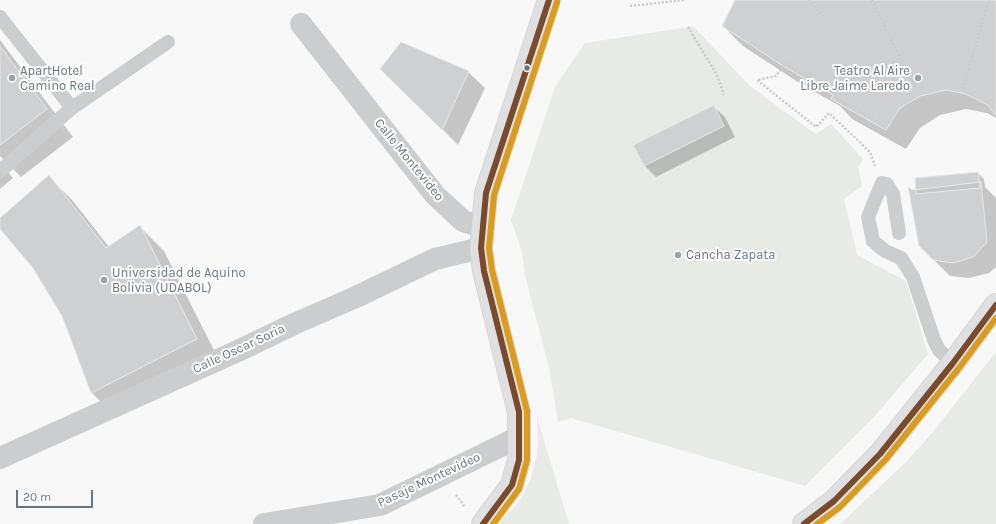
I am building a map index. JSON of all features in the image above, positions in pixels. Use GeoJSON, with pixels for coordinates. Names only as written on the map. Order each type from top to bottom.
{"type":"FeatureCollection","features":[{"type":"Feature","properties":{"kind":"main road"},"geometry":{"type":"LineString","coordinates":[[483,524],[512,485],[519,460],[520,437],[519,412],[484,272],[481,248],[486,193],[549,0]]}},
{"type":"Feature","properties":{"kind":"main road"},"geometry":{"type":"LineString","coordinates":[[804,524],[834,501],[880,454],[953,363],[996,305]]}},
{"type":"Feature","properties":{"kind":"street","name":"Calle Montevideo"},"geometry":{"type":"LineString","coordinates":[[301,24],[435,195],[463,221],[482,227]]}},
{"type":"Feature","properties":{"kind":"street","name":"Calle Oscar Soria"},"geometry":{"type":"LineString","coordinates":[[0,458],[356,297],[435,259],[481,248]]}},
{"type":"Feature","properties":{"kind":"street","name":"Pasaje Montevideo"},"geometry":{"type":"LineString","coordinates":[[264,524],[380,505],[520,437]]}},
{"type":"Feature","properties":{"kind":"lane"},"geometry":{"type":"LineString","coordinates":[[0,17],[72,108]]}},
{"type":"Feature","properties":{"kind":"lane"},"geometry":{"type":"LineString","coordinates":[[0,171],[72,108],[168,42]]}},
{"type":"Feature","properties":{"kind":"lane"},"geometry":{"type":"LineString","coordinates":[[899,233],[893,194],[887,184],[882,183],[868,217],[873,241],[901,258],[913,277],[934,340],[939,350],[953,363]]}},
{"type":"Feature","properties":{"kind":"path"},"geometry":{"type":"LineString","coordinates":[[630,6],[684,0]]}},
{"type":"Feature","properties":{"kind":"path"},"geometry":{"type":"LineString","coordinates":[[809,0],[824,17]]}},
{"type":"Feature","properties":{"kind":"path"},"geometry":{"type":"LineString","coordinates":[[872,0],[916,90]]}},
{"type":"Feature","properties":{"kind":"path"},"geometry":{"type":"LineString","coordinates":[[963,89],[990,0]]}},
{"type":"Feature","properties":{"kind":"path"},"geometry":{"type":"LineString","coordinates":[[688,27],[717,75],[724,95]]}},
{"type":"Feature","properties":{"kind":"path"},"geometry":{"type":"LineString","coordinates":[[786,63],[835,93],[838,99],[887,127]]}},
{"type":"Feature","properties":{"kind":"path"},"geometry":{"type":"LineString","coordinates":[[783,66],[776,76],[757,80],[816,127],[829,113],[870,152]]}},
{"type":"Feature","properties":{"kind":"shaded area","name":"Cancha Zapata"},"geometry":{"type":"Polygon","coordinates":[[[694,27],[748,84],[778,107],[816,134],[831,124],[863,159],[858,168],[862,186],[844,199],[857,255],[906,281],[928,354],[873,418],[805,486],[571,418],[558,422],[549,368],[525,275],[522,252],[511,220],[555,87],[585,43],[694,27]]]}},
{"type":"Feature","properties":{"kind":"shaded area"},"geometry":{"type":"Polygon","coordinates":[[[996,352],[996,524],[840,524],[907,461],[933,432],[996,352]]]}},
{"type":"Feature","properties":{"kind":"shaded area"},"geometry":{"type":"Polygon","coordinates":[[[537,417],[569,524],[498,524],[519,502],[530,481],[537,455],[537,417]]]}},
{"type":"Feature","properties":{"kind":"building"},"geometry":{"type":"Polygon","coordinates":[[[735,0],[996,0],[996,116],[988,105],[966,94],[946,90],[920,96],[900,108],[886,130],[831,99],[833,95],[783,66],[722,26],[735,0]]]}},
{"type":"Feature","properties":{"kind":"building"},"geometry":{"type":"Polygon","coordinates":[[[401,42],[469,71],[442,130],[380,69],[401,42]]]}},
{"type":"Feature","properties":{"kind":"building","name":"ApartHotel Camino Real"},"geometry":{"type":"Polygon","coordinates":[[[0,46],[47,109],[0,145],[0,46]]]}},
{"type":"Feature","properties":{"kind":"building"},"geometry":{"type":"Polygon","coordinates":[[[714,105],[724,126],[644,166],[633,145],[714,105]]]}},
{"type":"Feature","properties":{"kind":"building"},"geometry":{"type":"Polygon","coordinates":[[[978,172],[980,188],[916,194],[915,178],[978,172]]]}},
{"type":"Feature","properties":{"kind":"building","name":"Universidad de Aquino Bolivia (UDABOL)"},"geometry":{"type":"Polygon","coordinates":[[[49,175],[106,248],[140,225],[197,339],[91,393],[62,316],[33,268],[0,229],[0,218],[49,175]]]}},
{"type":"Feature","properties":{"kind":"building"},"geometry":{"type":"Polygon","coordinates":[[[981,182],[987,242],[973,257],[953,263],[933,260],[919,246],[908,187],[913,190],[981,182]]]}},
{"type":"Feature","properties":{"kind":"transit line"},"geometry":{"type":"LineString","coordinates":[[483,524],[512,485],[519,460],[519,412],[484,271],[481,248],[486,193],[549,0]]}},
{"type":"Feature","properties":{"kind":"transit line"},"geometry":{"type":"LineString","coordinates":[[493,524],[519,489],[527,460],[527,411],[492,270],[489,248],[494,195],[557,2]]}},
{"type":"Feature","properties":{"kind":"transit line"},"geometry":{"type":"LineString","coordinates":[[804,524],[834,501],[880,454],[953,363],[996,305]]}},
{"type":"Feature","properties":{"kind":"transit line"},"geometry":{"type":"LineString","coordinates":[[817,524],[840,507],[886,459],[959,368],[996,318]]}},
{"type":"Feature","properties":{"kind":"place","name":"ApartHotel Camino Real"},"geometry":{"type":"Point","coordinates":[12,78]}},
{"type":"Feature","properties":{"kind":"place","name":"Teatro Al Aire Libre Jaime Laredo"},"geometry":{"type":"Point","coordinates":[918,78]}},
{"type":"Feature","properties":{"kind":"place","name":"Cancha Zapata"},"geometry":{"type":"Point","coordinates":[678,255]}},
{"type":"Feature","properties":{"kind":"place","name":"Universidad de Aquino Bolivia (UDABOL)"},"geometry":{"type":"Point","coordinates":[104,280]}}]}
